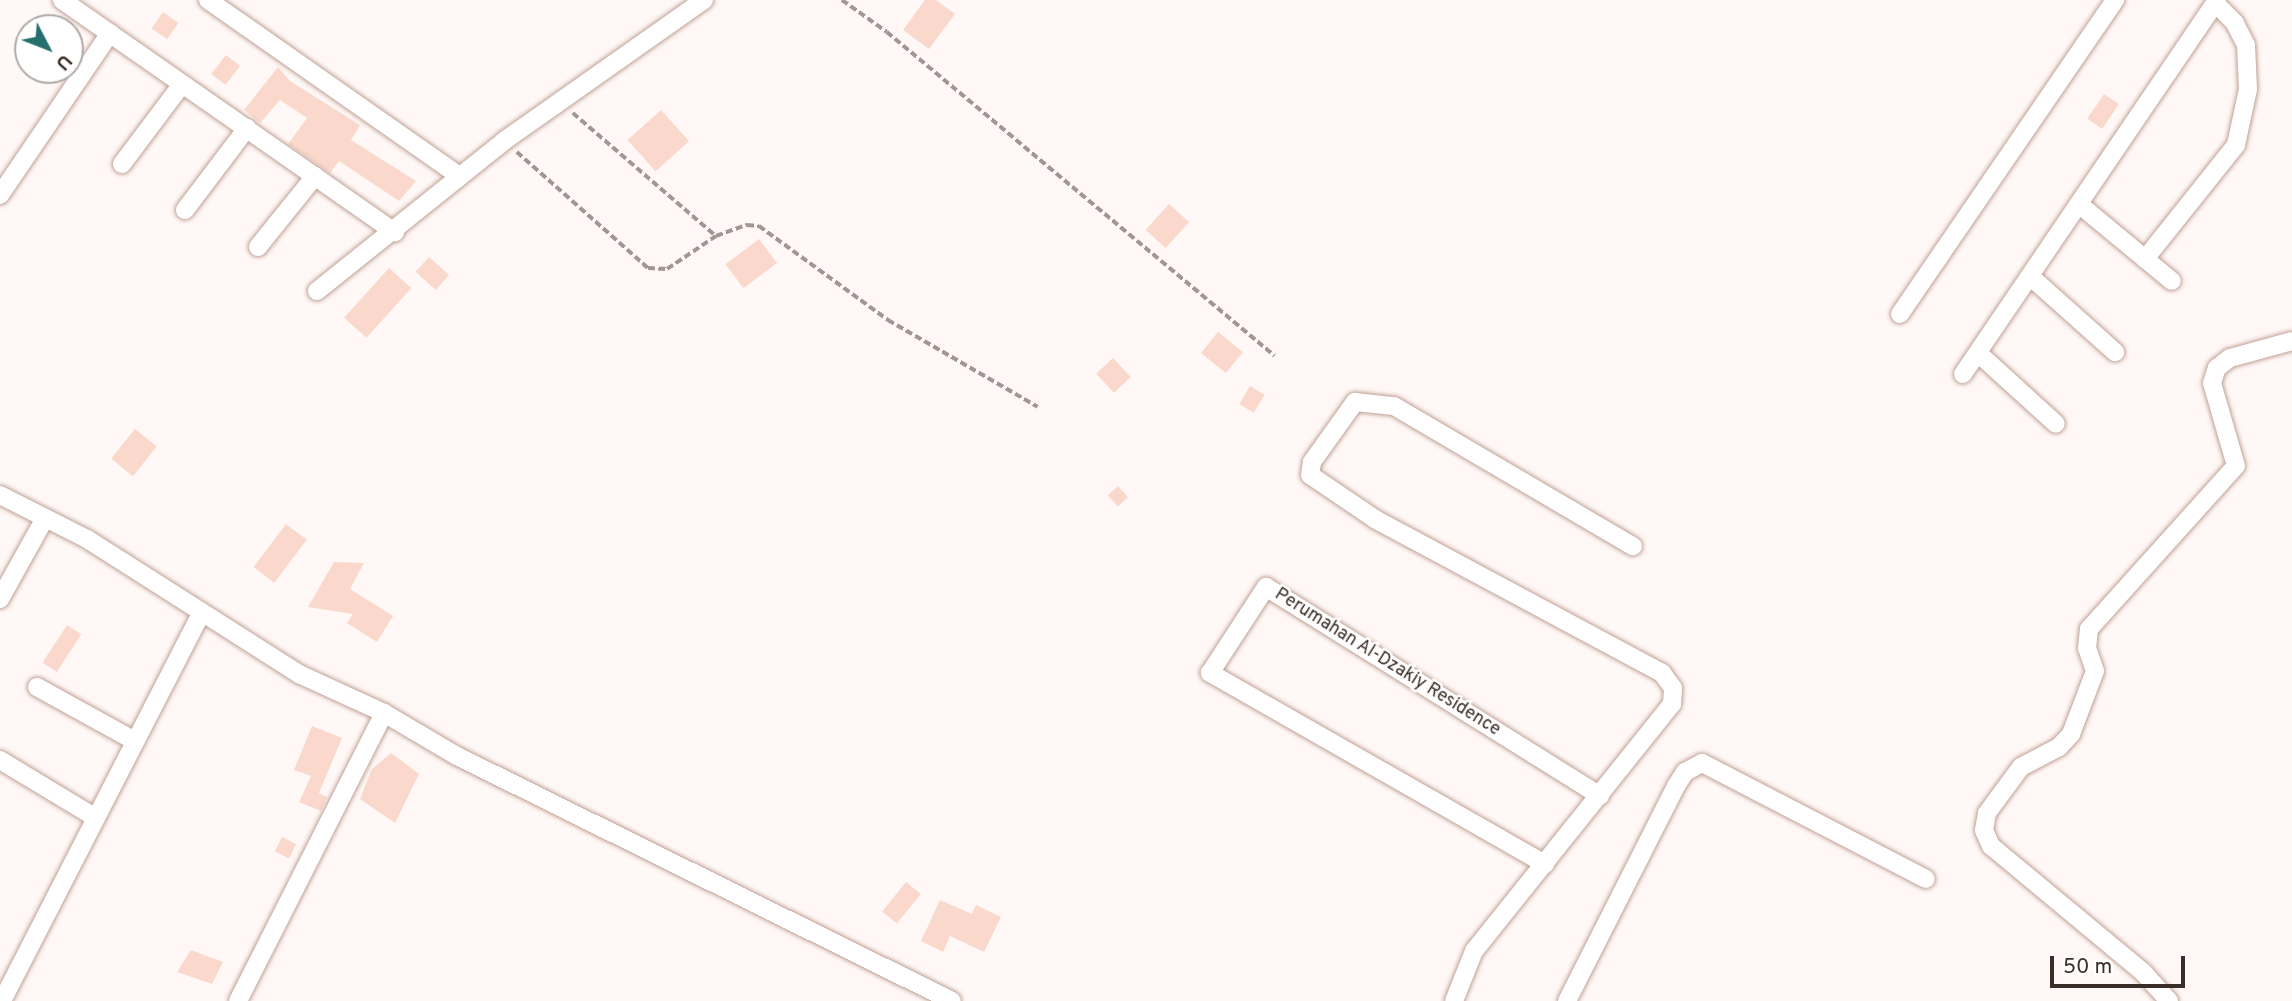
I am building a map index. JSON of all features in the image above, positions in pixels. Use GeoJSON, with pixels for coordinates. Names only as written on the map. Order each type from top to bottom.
{"type":"FeatureCollection","features":[{"type":"Feature","properties":{"kind":"street"},"geometry":{"type":"LineString","coordinates":[[62,0],[395,232]]}},
{"type":"Feature","properties":{"kind":"street"},"geometry":{"type":"LineString","coordinates":[[208,0],[459,176]]}},
{"type":"Feature","properties":{"kind":"street"},"geometry":{"type":"LineString","coordinates":[[317,291],[395,232],[459,176],[558,100],[704,0]]}},
{"type":"Feature","properties":{"kind":"street"},"geometry":{"type":"LineString","coordinates":[[1900,314],[2115,0]]}},
{"type":"Feature","properties":{"kind":"street"},"geometry":{"type":"LineString","coordinates":[[1963,374],[2081,205],[2216,2],[2235,23],[2246,45],[2248,89],[2235,145],[2145,259]]}},
{"type":"Feature","properties":{"kind":"street"},"geometry":{"type":"LineString","coordinates":[[3,191],[32,153],[110,33]]}},
{"type":"Feature","properties":{"kind":"street"},"geometry":{"type":"LineString","coordinates":[[122,164],[183,84]]}},
{"type":"Feature","properties":{"kind":"street"},"geometry":{"type":"LineString","coordinates":[[185,210],[247,128]]}},
{"type":"Feature","properties":{"kind":"street"},"geometry":{"type":"LineString","coordinates":[[258,247],[315,176]]}},
{"type":"Feature","properties":{"kind":"street"},"geometry":{"type":"LineString","coordinates":[[2081,205],[2172,281]]}},
{"type":"Feature","properties":{"kind":"street"},"geometry":{"type":"LineString","coordinates":[[2031,277],[2115,352]]}},
{"type":"Feature","properties":{"kind":"street"},"geometry":{"type":"LineString","coordinates":[[2169,1001],[2144,974],[1991,846],[1984,830],[1987,813],[2021,767],[2059,747],[2071,734],[2095,671],[2087,648],[2090,629],[2236,466],[2212,383],[2217,368],[2230,358],[2292,341]]}},
{"type":"Feature","properties":{"kind":"street"},"geometry":{"type":"LineString","coordinates":[[1978,353],[2056,424]]}},
{"type":"Feature","properties":{"kind":"street"},"geometry":{"type":"LineString","coordinates":[[1454,1001],[1474,951],[1672,704],[1673,688],[1662,674],[1376,519],[1310,475],[1312,461],[1356,402],[1394,406],[1633,546]]}},
{"type":"Feature","properties":{"kind":"street"},"geometry":{"type":"LineString","coordinates":[[0,495],[44,520],[96,544],[299,674],[384,713],[457,756],[949,1000]]}},
{"type":"Feature","properties":{"kind":"street"},"geometry":{"type":"LineString","coordinates":[[0,598],[44,520]]}},
{"type":"Feature","properties":{"kind":"street","name":"Perumahan Al-Dzakiy Residence"},"geometry":{"type":"LineString","coordinates":[[1545,864],[1210,673],[1266,587],[1600,796]]}},
{"type":"Feature","properties":{"kind":"street"},"geometry":{"type":"LineString","coordinates":[[2,1001],[201,613]]}},
{"type":"Feature","properties":{"kind":"street"},"geometry":{"type":"LineString","coordinates":[[37,687],[135,741]]}},
{"type":"Feature","properties":{"kind":"street"},"geometry":{"type":"LineString","coordinates":[[238,1001],[384,713]]}},
{"type":"Feature","properties":{"kind":"street"},"geometry":{"type":"LineString","coordinates":[[0,760],[96,818]]}},
{"type":"Feature","properties":{"kind":"street"},"geometry":{"type":"LineString","coordinates":[[1567,1001],[1676,786],[1685,772],[1702,763],[1926,878]]}},
{"type":"Feature","properties":{"kind":"path"},"geometry":{"type":"LineString","coordinates":[[842,0],[887,32],[1275,356]]}},
{"type":"Feature","properties":{"kind":"path"},"geometry":{"type":"LineString","coordinates":[[558,100],[716,236]]}},
{"type":"Feature","properties":{"kind":"path"},"geometry":{"type":"LineString","coordinates":[[504,141],[648,268],[667,269],[716,236],[747,225],[759,226],[888,320],[1038,407]]}},
{"type":"Feature","properties":{"kind":"building"},"geometry":{"type":"Polygon","coordinates":[[[925,0],[936,0],[955,14],[929,49],[903,30],[925,0]]]}},
{"type":"Feature","properties":{"kind":"building"},"geometry":{"type":"Polygon","coordinates":[[[163,12],[179,23],[167,39],[152,28],[163,12]]]}},
{"type":"Feature","properties":{"kind":"building"},"geometry":{"type":"Polygon","coordinates":[[[226,55],[240,66],[225,85],[211,74],[226,55]]]}},
{"type":"Feature","properties":{"kind":"building"},"geometry":{"type":"Polygon","coordinates":[[[278,67],[290,81],[360,125],[351,140],[416,181],[399,201],[339,161],[330,173],[288,144],[307,118],[280,100],[260,123],[244,110],[278,67]]]}},
{"type":"Feature","properties":{"kind":"building"},"geometry":{"type":"Polygon","coordinates":[[[2104,94],[2119,104],[2102,129],[2087,119],[2104,94]]]}},
{"type":"Feature","properties":{"kind":"building"},"geometry":{"type":"Polygon","coordinates":[[[661,110],[689,141],[656,171],[628,140],[661,110]]]}},
{"type":"Feature","properties":{"kind":"building"},"geometry":{"type":"Polygon","coordinates":[[[1169,204],[1189,222],[1166,248],[1146,230],[1169,204]]]}},
{"type":"Feature","properties":{"kind":"building"},"geometry":{"type":"Polygon","coordinates":[[[759,239],[777,263],[744,288],[725,264],[759,239]]]}},
{"type":"Feature","properties":{"kind":"building"},"geometry":{"type":"Polygon","coordinates":[[[429,257],[449,275],[436,290],[416,272],[429,257]]]}},
{"type":"Feature","properties":{"kind":"building"},"geometry":{"type":"Polygon","coordinates":[[[389,268],[411,288],[366,338],[344,318],[389,268]]]}},
{"type":"Feature","properties":{"kind":"building"},"geometry":{"type":"Polygon","coordinates":[[[1218,332],[1243,352],[1226,373],[1201,353],[1218,332]]]}},
{"type":"Feature","properties":{"kind":"building"},"geometry":{"type":"Polygon","coordinates":[[[1113,358],[1131,377],[1114,393],[1096,374],[1113,358]]]}},
{"type":"Feature","properties":{"kind":"building"},"geometry":{"type":"Polygon","coordinates":[[[1250,386],[1265,395],[1254,413],[1239,404],[1250,386]]]}},
{"type":"Feature","properties":{"kind":"building"},"geometry":{"type":"Polygon","coordinates":[[[135,429],[157,447],[133,476],[111,459],[135,429]]]}},
{"type":"Feature","properties":{"kind":"building"},"geometry":{"type":"Polygon","coordinates":[[[1118,486],[1128,497],[1118,507],[1108,495],[1118,486]]]}},
{"type":"Feature","properties":{"kind":"building"},"geometry":{"type":"Polygon","coordinates":[[[286,524],[307,540],[274,583],[254,567],[286,524]]]}},
{"type":"Feature","properties":{"kind":"building"},"geometry":{"type":"Polygon","coordinates":[[[334,562],[364,563],[350,589],[393,616],[377,642],[347,623],[353,614],[308,607],[334,562]]]}},
{"type":"Feature","properties":{"kind":"building"},"geometry":{"type":"Polygon","coordinates":[[[67,625],[81,634],[57,672],[42,663],[67,625]]]}},
{"type":"Feature","properties":{"kind":"building"},"geometry":{"type":"Polygon","coordinates":[[[312,726],[342,738],[319,793],[327,797],[321,811],[299,802],[311,776],[294,770],[312,726]]]}},
{"type":"Feature","properties":{"kind":"building"},"geometry":{"type":"Polygon","coordinates":[[[391,753],[419,774],[395,823],[360,799],[372,769],[391,753]]]}},
{"type":"Feature","properties":{"kind":"building"},"geometry":{"type":"Polygon","coordinates":[[[282,837],[296,844],[289,859],[275,851],[282,837]]]}},
{"type":"Feature","properties":{"kind":"building"},"geometry":{"type":"Polygon","coordinates":[[[906,882],[921,894],[897,923],[882,912],[906,882]]]}},
{"type":"Feature","properties":{"kind":"building"},"geometry":{"type":"Polygon","coordinates":[[[940,900],[972,914],[976,905],[1001,917],[984,952],[950,936],[943,952],[921,941],[940,900]]]}},
{"type":"Feature","properties":{"kind":"building"},"geometry":{"type":"Polygon","coordinates":[[[191,950],[223,962],[212,984],[177,972],[191,950]]]}}]}
